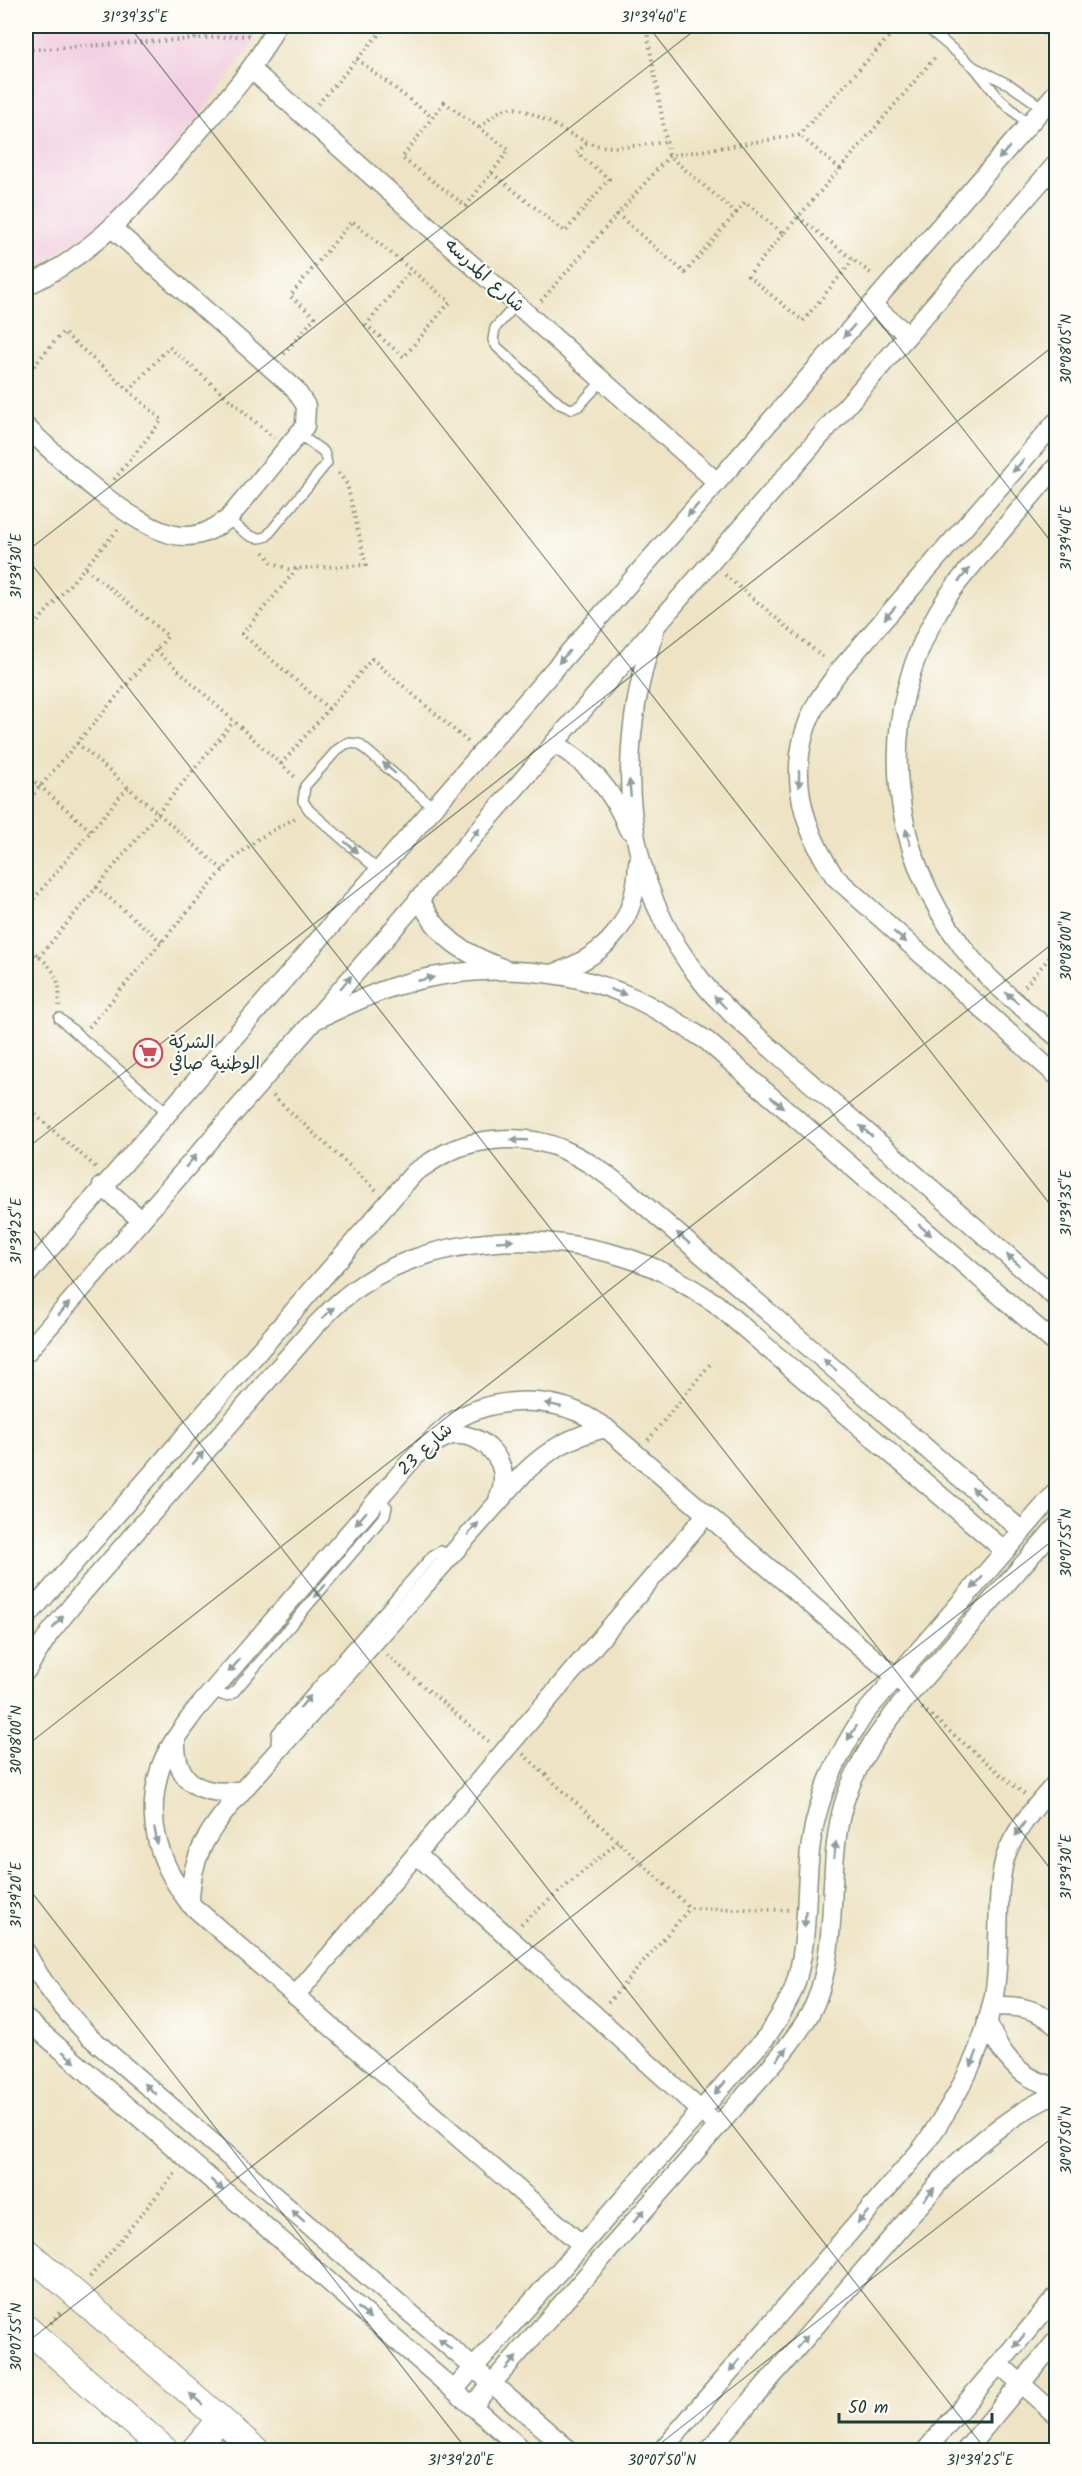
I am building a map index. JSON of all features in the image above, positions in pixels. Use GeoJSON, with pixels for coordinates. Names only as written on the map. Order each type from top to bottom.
{"type":"FeatureCollection","features":[{"type":"Feature","properties":{"kind":"street"},"geometry":{"type":"LineString","coordinates":[[26,286],[72,260],[112,228],[144,196],[251,69],[274,30]]}},
{"type":"Feature","properties":{"kind":"street","name":"شارع المدرسه"},"geometry":{"type":"LineString","coordinates":[[251,69],[717,482]]}},
{"type":"Feature","properties":{"kind":"street"},"geometry":{"type":"LineString","coordinates":[[26,1276],[105,1182],[1056,93]]}},
{"type":"Feature","properties":{"kind":"street"},"geometry":{"type":"LineString","coordinates":[[26,1353],[1056,164]]}},
{"type":"Feature","properties":{"kind":"street"},"geometry":{"type":"LineString","coordinates":[[26,427],[103,494],[131,514],[156,529],[186,536],[208,531],[228,519],[300,435],[305,426],[306,406],[295,389],[112,228]]}},
{"type":"Feature","properties":{"kind":"street"},"geometry":{"type":"LineString","coordinates":[[872,305],[908,335]]}},
{"type":"Feature","properties":{"kind":"street"},"geometry":{"type":"LineString","coordinates":[[1056,422],[839,671],[818,701],[806,730],[799,761],[800,792],[806,823],[817,851],[835,877],[1056,1075]]}},
{"type":"Feature","properties":{"kind":"street"},"geometry":{"type":"LineString","coordinates":[[1056,467],[959,581],[934,618],[912,669],[903,701],[897,745],[900,801],[906,834],[921,876],[940,914],[965,950],[1014,999],[1056,1036]]}},
{"type":"Feature","properties":{"kind":"street"},"geometry":{"type":"LineString","coordinates":[[550,974],[576,966],[591,957],[618,932],[631,908],[637,882],[638,855],[629,777],[631,738],[635,700],[656,625]]}},
{"type":"Feature","properties":{"kind":"street"},"geometry":{"type":"LineString","coordinates":[[554,743],[576,756],[595,773],[611,793],[623,816],[665,923],[683,955],[711,992],[732,1014],[1056,1299]]}},
{"type":"Feature","properties":{"kind":"street"},"geometry":{"type":"LineString","coordinates":[[419,898],[429,918],[459,949],[510,971]]}},
{"type":"Feature","properties":{"kind":"street"},"geometry":{"type":"LineString","coordinates":[[312,1021],[392,988],[421,980],[470,972],[510,971],[550,974],[593,983],[634,998],[707,1041],[1056,1344]]}},
{"type":"Feature","properties":{"kind":"street"},"geometry":{"type":"LineString","coordinates":[[26,1618],[415,1172],[448,1152],[486,1140],[525,1140],[563,1149],[597,1168],[627,1190],[1022,1531]]}},
{"type":"Feature","properties":{"kind":"street"},"geometry":{"type":"LineString","coordinates":[[105,1182],[140,1219]]}},
{"type":"Feature","properties":{"kind":"street"},"geometry":{"type":"LineString","coordinates":[[26,1671],[49,1634],[78,1598],[315,1326],[345,1297],[381,1274],[431,1254],[462,1246],[504,1240],[546,1241],[613,1254],[647,1265],[677,1279],[715,1303],[1005,1551]]}},
{"type":"Feature","properties":{"kind":"street","name":"شارع 23"},"geometry":{"type":"LineString","coordinates":[[582,2245],[190,1904],[172,1880],[160,1853],[154,1824],[154,1794],[159,1774],[176,1738],[214,1690],[416,1455],[452,1423],[482,1409],[513,1402],[546,1403],[578,1412],[606,1428],[895,1678],[910,1694]]}},
{"type":"Feature","properties":{"kind":"street"},"geometry":{"type":"LineString","coordinates":[[190,1904],[192,1877],[200,1850],[208,1833],[243,1790],[498,1500],[542,1455],[560,1443],[582,1433],[606,1428]]}},
{"type":"Feature","properties":{"kind":"street"},"geometry":{"type":"LineString","coordinates":[[416,1455],[452,1435],[471,1437],[488,1446],[500,1462],[503,1481],[498,1500]]}},
{"type":"Feature","properties":{"kind":"street"},"geometry":{"type":"LineString","coordinates":[[161,1461],[182,1477]]}},
{"type":"Feature","properties":{"kind":"street"},"geometry":{"type":"LineString","coordinates":[[454,2390],[767,2036],[782,2014],[801,1964],[811,1844],[818,1809],[829,1775],[845,1743],[865,1713],[1056,1492]]}},
{"type":"Feature","properties":{"kind":"street"},"geometry":{"type":"LineString","coordinates":[[295,1996],[706,1515]]}},
{"type":"Feature","properties":{"kind":"street"},"geometry":{"type":"LineString","coordinates":[[472,2406],[784,2051],[802,2027],[816,2001],[825,1972],[835,1845],[841,1812],[866,1752],[884,1724],[1056,1527]]}},
{"type":"Feature","properties":{"kind":"street"},"geometry":{"type":"LineString","coordinates":[[176,1738],[176,1755],[181,1771],[192,1784],[206,1792],[223,1794],[243,1790]]}},
{"type":"Feature","properties":{"kind":"street"},"geometry":{"type":"LineString","coordinates":[[662,2451],[923,2146],[947,2112],[967,2076],[983,2038],[989,2013],[999,1949],[1001,1880],[1006,1857],[1014,1838],[1056,1784]]}},
{"type":"Feature","properties":{"kind":"street"},"geometry":{"type":"LineString","coordinates":[[416,1854],[718,2126]]}},
{"type":"Feature","properties":{"kind":"street"},"geometry":{"type":"LineString","coordinates":[[26,1952],[40,1980],[61,2007],[89,2036],[569,2451]]}},
{"type":"Feature","properties":{"kind":"street"},"geometry":{"type":"LineString","coordinates":[[989,2013],[1008,2005],[1024,2007],[1041,2014],[1056,2025]]}},
{"type":"Feature","properties":{"kind":"street"},"geometry":{"type":"LineString","coordinates":[[989,2013],[993,2038],[1017,2069],[1034,2079],[1056,2085]]}},
{"type":"Feature","properties":{"kind":"street"},"geometry":{"type":"LineString","coordinates":[[26,2019],[523,2451]]}},
{"type":"Feature","properties":{"kind":"street"},"geometry":{"type":"LineString","coordinates":[[709,2451],[949,2170],[1005,2121],[1056,2094]]}},
{"type":"Feature","properties":{"kind":"street"},"geometry":{"type":"LineString","coordinates":[[26,2251],[256,2451]]}},
{"type":"Feature","properties":{"kind":"street"},"geometry":{"type":"LineString","coordinates":[[926,2451],[1056,2296]]}},
{"type":"Feature","properties":{"kind":"street"},"geometry":{"type":"LineString","coordinates":[[32,2333],[165,2451]]}},
{"type":"Feature","properties":{"kind":"street"},"geometry":{"type":"LineString","coordinates":[[966,2451],[1056,2342]]}},
{"type":"Feature","properties":{"kind":"street"},"geometry":{"type":"LineString","coordinates":[[999,2364],[1056,2415]]}},
{"type":"Feature","properties":{"kind":"street"},"geometry":{"type":"LineString","coordinates":[[194,2451],[220,2419]]}},
{"type":"Feature","properties":{"kind":"lane"},"geometry":{"type":"LineString","coordinates":[[925,26],[974,67],[999,98],[1029,125]]}},
{"type":"Feature","properties":{"kind":"lane"},"geometry":{"type":"LineString","coordinates":[[974,67],[1010,85],[1043,108]]}},
{"type":"Feature","properties":{"kind":"lane"},"geometry":{"type":"LineString","coordinates":[[522,310],[495,328],[493,340],[560,404],[571,409],[579,406],[602,381]]}},
{"type":"Feature","properties":{"kind":"lane"},"geometry":{"type":"LineString","coordinates":[[228,519],[252,538],[260,540],[267,536],[325,466],[327,459],[324,452],[300,435]]}},
{"type":"Feature","properties":{"kind":"lane"},"geometry":{"type":"LineString","coordinates":[[378,870],[305,806],[302,796],[305,786],[341,745],[353,742],[364,747],[433,807]]}},
{"type":"Feature","properties":{"kind":"lane"},"geometry":{"type":"LineString","coordinates":[[59,1018],[167,1112]]}},
{"type":"Feature","properties":{"kind":"lane"},"geometry":{"type":"LineString","coordinates":[[280,1748],[276,1742],[277,1733],[433,1555],[441,1551],[450,1555]]}},
{"type":"Feature","properties":{"kind":"path"},"geometry":{"type":"LineString","coordinates":[[195,26],[196,39]]}},
{"type":"Feature","properties":{"kind":"path"},"geometry":{"type":"LineString","coordinates":[[306,118],[386,26]]}},
{"type":"Feature","properties":{"kind":"path"},"geometry":{"type":"LineString","coordinates":[[646,26],[669,156],[736,213]]}},
{"type":"Feature","properties":{"kind":"path"},"geometry":{"type":"LineString","coordinates":[[759,26],[764,30],[769,26]]}},
{"type":"Feature","properties":{"kind":"path"},"geometry":{"type":"LineString","coordinates":[[522,310],[617,214],[669,156],[799,135],[899,26]]}},
{"type":"Feature","properties":{"kind":"path"},"geometry":{"type":"LineString","coordinates":[[853,260],[803,321],[748,276],[961,26]]}},
{"type":"Feature","properties":{"kind":"path"},"geometry":{"type":"LineString","coordinates":[[1035,26],[1056,44]]}},
{"type":"Feature","properties":{"kind":"path"},"geometry":{"type":"LineString","coordinates":[[26,50],[196,39],[274,30]]}},
{"type":"Feature","properties":{"kind":"path"},"geometry":{"type":"LineString","coordinates":[[357,59],[432,117]]}},
{"type":"Feature","properties":{"kind":"path"},"geometry":{"type":"LineString","coordinates":[[444,102],[480,128],[509,150],[466,207],[402,158],[444,102]]}},
{"type":"Feature","properties":{"kind":"path"},"geometry":{"type":"LineString","coordinates":[[480,128],[499,112],[510,108],[523,110],[586,142],[599,146],[666,142]]}},
{"type":"Feature","properties":{"kind":"path"},"geometry":{"type":"LineString","coordinates":[[799,135],[840,169]]}},
{"type":"Feature","properties":{"kind":"path"},"geometry":{"type":"LineString","coordinates":[[492,172],[565,232],[609,179],[577,153],[586,142]]}},
{"type":"Feature","properties":{"kind":"path"},"geometry":{"type":"LineString","coordinates":[[617,214],[686,273],[745,202],[783,234]]}},
{"type":"Feature","properties":{"kind":"path"},"geometry":{"type":"LineString","coordinates":[[798,217],[887,287]]}},
{"type":"Feature","properties":{"kind":"path"},"geometry":{"type":"LineString","coordinates":[[272,369],[315,317],[290,296],[352,221],[450,302],[404,357],[366,325],[411,270]]}},
{"type":"Feature","properties":{"kind":"path"},"geometry":{"type":"LineString","coordinates":[[26,375],[63,332],[162,420],[103,494]]}},
{"type":"Feature","properties":{"kind":"path"},"geometry":{"type":"LineString","coordinates":[[129,391],[169,348],[287,450]]}},
{"type":"Feature","properties":{"kind":"path"},"geometry":{"type":"LineString","coordinates":[[260,540],[266,556],[272,562],[288,569],[366,565],[347,484],[327,459]]}},
{"type":"Feature","properties":{"kind":"path"},"geometry":{"type":"LineString","coordinates":[[26,635],[131,514]]}},
{"type":"Feature","properties":{"kind":"path"},"geometry":{"type":"LineString","coordinates":[[710,563],[839,671]]}},
{"type":"Feature","properties":{"kind":"path"},"geometry":{"type":"LineString","coordinates":[[26,803],[168,636],[84,567]]}},
{"type":"Feature","properties":{"kind":"path"},"geometry":{"type":"LineString","coordinates":[[297,569],[242,634],[329,709]]}},
{"type":"Feature","properties":{"kind":"path"},"geometry":{"type":"LineString","coordinates":[[156,650],[305,786]]}},
{"type":"Feature","properties":{"kind":"path"},"geometry":{"type":"LineString","coordinates":[[281,764],[372,659],[481,752]]}},
{"type":"Feature","properties":{"kind":"path"},"geometry":{"type":"LineString","coordinates":[[39,957],[234,721]]}},
{"type":"Feature","properties":{"kind":"path"},"geometry":{"type":"LineString","coordinates":[[77,743],[223,870]]}},
{"type":"Feature","properties":{"kind":"path"},"geometry":{"type":"LineString","coordinates":[[26,774],[91,831]]}},
{"type":"Feature","properties":{"kind":"path"},"geometry":{"type":"LineString","coordinates":[[26,908],[128,788]]}},
{"type":"Feature","properties":{"kind":"path"},"geometry":{"type":"LineString","coordinates":[[80,1037],[223,870],[245,848],[309,810]]}},
{"type":"Feature","properties":{"kind":"path"},"geometry":{"type":"LineString","coordinates":[[96,888],[162,942]]}},
{"type":"Feature","properties":{"kind":"path"},"geometry":{"type":"LineString","coordinates":[[26,946],[51,966],[58,979],[59,1018]]}},
{"type":"Feature","properties":{"kind":"path"},"geometry":{"type":"LineString","coordinates":[[1014,999],[1056,950]]}},
{"type":"Feature","properties":{"kind":"path"},"geometry":{"type":"LineString","coordinates":[[258,1083],[388,1201]]}},
{"type":"Feature","properties":{"kind":"path"},"geometry":{"type":"LineString","coordinates":[[26,1107],[105,1182]]}},
{"type":"Feature","properties":{"kind":"path"},"geometry":{"type":"LineString","coordinates":[[636,1454],[712,1362]]}},
{"type":"Feature","properties":{"kind":"path"},"geometry":{"type":"LineString","coordinates":[[373,1643],[507,1748],[618,1842],[690,1908],[806,1910]]}},
{"type":"Feature","properties":{"kind":"path"},"geometry":{"type":"LineString","coordinates":[[910,1694],[1038,1806]]}},
{"type":"Feature","properties":{"kind":"path"},"geometry":{"type":"LineString","coordinates":[[507,1936],[618,1842]]}},
{"type":"Feature","properties":{"kind":"path"},"geometry":{"type":"LineString","coordinates":[[596,2016],[690,1908]]}},
{"type":"Feature","properties":{"kind":"path"},"geometry":{"type":"LineString","coordinates":[[32,2333],[76,2294],[187,2159]]}},
{"type":"Feature","properties":{"kind":"shaded area"},"geometry":{"type":"Polygon","coordinates":[[[26,26],[261,26],[252,44],[191,128],[151,174],[97,226],[26,275],[26,26]]]}},
{"type":"Feature","properties":{"kind":"place","name":"الشركة الوطنية صافي"},"geometry":{"type":"Point","coordinates":[148,1053]}}]}
